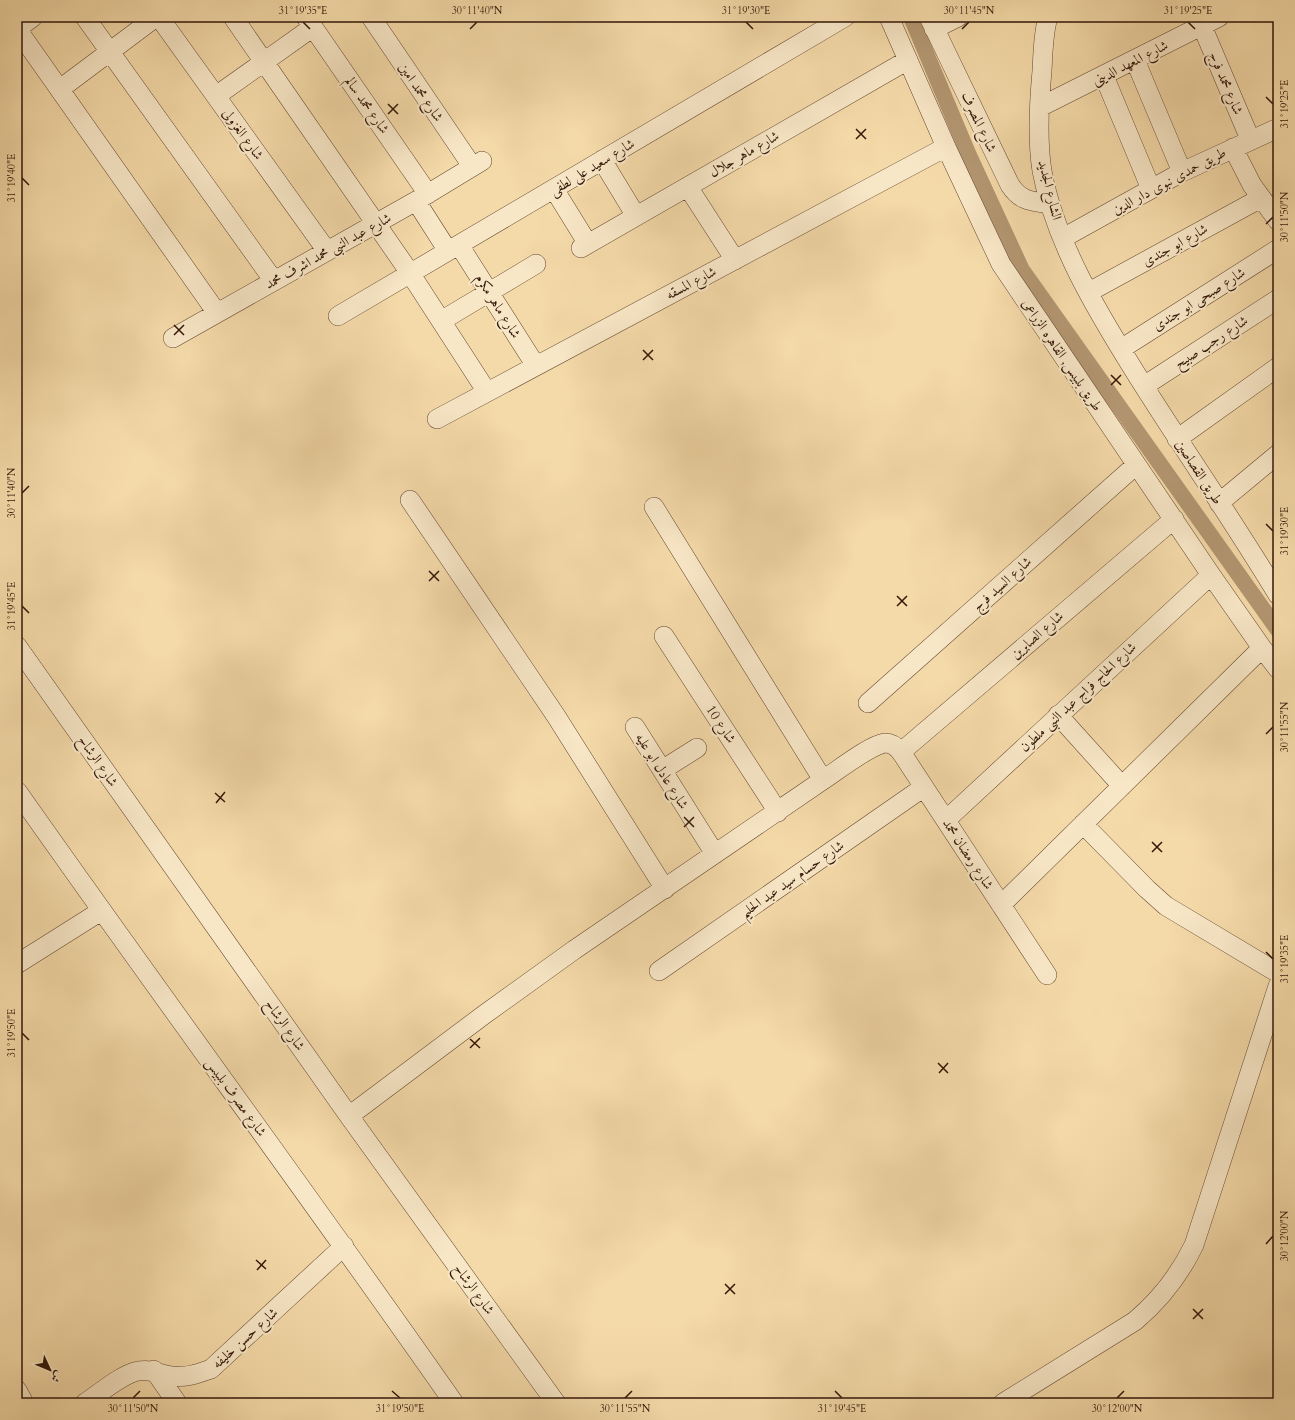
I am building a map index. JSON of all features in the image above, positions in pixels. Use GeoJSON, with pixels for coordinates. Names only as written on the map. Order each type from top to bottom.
{"type":"FeatureCollection","features":[{"type":"Feature","properties":{"kind":"street"},"geometry":{"type":"LineString","coordinates":[[85,17],[274,281]]}},
{"type":"Feature","properties":{"kind":"street"},"geometry":{"type":"LineString","coordinates":[[60,89],[156,17]]}},
{"type":"Feature","properties":{"kind":"street","name":"شارع الغزولى"},"geometry":{"type":"LineString","coordinates":[[159,17],[327,251]]}},
{"type":"Feature","properties":{"kind":"street"},"geometry":{"type":"LineString","coordinates":[[233,17],[410,273],[487,392]]}},
{"type":"Feature","properties":{"kind":"street","name":"شارع محمد امين"},"geometry":{"type":"LineString","coordinates":[[371,17],[477,164]]}},
{"type":"Feature","properties":{"kind":"street","name":"شارع سعيد على لطفى"},"geometry":{"type":"LineString","coordinates":[[338,316],[845,17]]}},
{"type":"Feature","properties":{"kind":"street","name":"طريق بلبيس, القاهره الزراعى"},"geometry":{"type":"LineString","coordinates":[[889,17],[946,147],[1001,264],[1136,465],[1262,648],[1278,668]]}},
{"type":"Feature","properties":{"kind":"street"},"geometry":{"type":"LineString","coordinates":[[931,23],[958,17]]}},
{"type":"Feature","properties":{"kind":"street","name":"شارع المعهد الدينى"},"geometry":{"type":"LineString","coordinates":[[1040,107],[1219,17]]}},
{"type":"Feature","properties":{"kind":"street","name":"الشارع الجديد"},"geometry":{"type":"LineString","coordinates":[[1050,19],[1040,107],[1042,170],[1050,204],[1063,238],[1089,292],[1121,349]]}},
{"type":"Feature","properties":{"kind":"street"},"geometry":{"type":"LineString","coordinates":[[25,22],[60,89],[216,313]]}},
{"type":"Feature","properties":{"kind":"street"},"geometry":{"type":"LineString","coordinates":[[216,96],[264,62],[309,22]]}},
{"type":"Feature","properties":{"kind":"street","name":"شارع محمد سالم"},"geometry":{"type":"LineString","coordinates":[[309,22],[454,248]]}},
{"type":"Feature","properties":{"kind":"street","name":"شارع المصرف"},"geometry":{"type":"LineString","coordinates":[[931,23],[1010,186],[1014,192],[1024,199],[1050,204]]}},
{"type":"Feature","properties":{"kind":"street","name":"شارع محمد فرج"},"geometry":{"type":"LineString","coordinates":[[1202,26],[1250,139]]}},
{"type":"Feature","properties":{"kind":"street","name":"شارع ماهر جلال"},"geometry":{"type":"LineString","coordinates":[[554,189],[584,246],[908,60]]}},
{"type":"Feature","properties":{"kind":"street"},"geometry":{"type":"LineString","coordinates":[[1135,60],[1182,172]]}},
{"type":"Feature","properties":{"kind":"street"},"geometry":{"type":"LineString","coordinates":[[1104,76],[1151,189]]}},
{"type":"Feature","properties":{"kind":"street","name":"طريق حمدى نبوى دار الدين"},"geometry":{"type":"LineString","coordinates":[[1063,238],[1182,172],[1250,139],[1278,128]]}},
{"type":"Feature","properties":{"kind":"street","name":"شارع المسقه"},"geometry":{"type":"LineString","coordinates":[[437,419],[946,147]]}},
{"type":"Feature","properties":{"kind":"street"},"geometry":{"type":"LineString","coordinates":[[1233,148],[1261,198],[1278,221]]}},
{"type":"Feature","properties":{"kind":"street"},"geometry":{"type":"LineString","coordinates":[[602,160],[636,216]]}},
{"type":"Feature","properties":{"kind":"street","name":"شارع عبد النبى محمد اشرف محمد"},"geometry":{"type":"LineString","coordinates":[[172,338],[422,197],[477,164]]}},
{"type":"Feature","properties":{"kind":"street"},"geometry":{"type":"LineString","coordinates":[[688,186],[735,260]]}},
{"type":"Feature","properties":{"kind":"street","name":"شارع ابو جندى"},"geometry":{"type":"LineString","coordinates":[[1089,292],[1261,198]]}},
{"type":"Feature","properties":{"kind":"street","name":"شارع ماهر مكرم"},"geometry":{"type":"LineString","coordinates":[[454,248],[489,292],[536,366]]}},
{"type":"Feature","properties":{"kind":"street","name":"شارع صبحى ابو جندى"},"geometry":{"type":"LineString","coordinates":[[1121,349],[1278,249]]}},
{"type":"Feature","properties":{"kind":"street"},"geometry":{"type":"LineString","coordinates":[[441,321],[536,264]]}},
{"type":"Feature","properties":{"kind":"street","name":"شارع رجب صبيح"},"geometry":{"type":"LineString","coordinates":[[1144,386],[1278,299]]}},
{"type":"Feature","properties":{"kind":"street","name":"طريق القصاصين"},"geometry":{"type":"LineString","coordinates":[[1121,349],[1278,595]]}},
{"type":"Feature","properties":{"kind":"street"},"geometry":{"type":"LineString","coordinates":[[1177,438],[1278,367]]}},
{"type":"Feature","properties":{"kind":"street"},"geometry":{"type":"LineString","coordinates":[[1219,503],[1278,454]]}},
{"type":"Feature","properties":{"kind":"street","name":"شارع السيد فرج"},"geometry":{"type":"LineString","coordinates":[[868,703],[1136,465]]}},
{"type":"Feature","properties":{"kind":"street"},"geometry":{"type":"LineString","coordinates":[[410,500],[556,716],[665,889]]}},
{"type":"Feature","properties":{"kind":"street"},"geometry":{"type":"LineString","coordinates":[[654,507],[823,780]]}},
{"type":"Feature","properties":{"kind":"street","name":"شارع الصابرين"},"geometry":{"type":"LineString","coordinates":[[901,752],[1174,519]]}},
{"type":"Feature","properties":{"kind":"street","name":"شارع الحاج فراج عبد النبى ملطون"},"geometry":{"type":"LineString","coordinates":[[946,820],[1211,574]]}},
{"type":"Feature","properties":{"kind":"street","name":"شارع 10"},"geometry":{"type":"LineString","coordinates":[[664,636],[778,812]]}},
{"type":"Feature","properties":{"kind":"street","name":"شارع الرشاح"},"geometry":{"type":"LineString","coordinates":[[17,646],[349,1116],[556,1403]]}},
{"type":"Feature","properties":{"kind":"street"},"geometry":{"type":"LineString","coordinates":[[1001,905],[1262,648]]}},
{"type":"Feature","properties":{"kind":"street"},"geometry":{"type":"LineString","coordinates":[[1058,716],[1122,786]]}},
{"type":"Feature","properties":{"kind":"street","name":"شارع عادل ابو عليه"},"geometry":{"type":"LineString","coordinates":[[635,728],[715,854]]}},
{"type":"Feature","properties":{"kind":"street"},"geometry":{"type":"LineString","coordinates":[[349,1116],[492,1009],[823,780],[861,755],[881,744],[894,745],[901,752]]}},
{"type":"Feature","properties":{"kind":"street"},"geometry":{"type":"LineString","coordinates":[[662,770],[697,748]]}},
{"type":"Feature","properties":{"kind":"street","name":"شارع رمضان محمد"},"geometry":{"type":"LineString","coordinates":[[901,752],[1047,975]]}},
{"type":"Feature","properties":{"kind":"street","name":"شارع حسام سيد عبد الحليم"},"geometry":{"type":"LineString","coordinates":[[659,972],[924,787]]}},
{"type":"Feature","properties":{"kind":"street","name":"شارع مصرف بلبيس"},"geometry":{"type":"LineString","coordinates":[[17,791],[101,911],[344,1246],[454,1403]]}},
{"type":"Feature","properties":{"kind":"street"},"geometry":{"type":"LineString","coordinates":[[1083,824],[1147,889],[1166,906],[1278,973]]}},
{"type":"Feature","properties":{"kind":"street"},"geometry":{"type":"LineString","coordinates":[[17,964],[101,911]]}},
{"type":"Feature","properties":{"kind":"street"},"geometry":{"type":"LineString","coordinates":[[1003,1403],[1135,1321],[1154,1306],[1170,1288],[1194,1245],[1278,986]]}},
{"type":"Feature","properties":{"kind":"street","name":"شارع حسن خليفه"},"geometry":{"type":"LineString","coordinates":[[93,1401],[120,1379],[136,1371],[154,1370],[171,1376],[191,1376],[211,1369],[344,1246]]}},
{"type":"Feature","properties":{"kind":"street"},"geometry":{"type":"LineString","coordinates":[[154,1370],[176,1403]]}},
{"type":"Feature","properties":{"kind":"street"},"geometry":{"type":"LineString","coordinates":[[17,1390],[24,1403]]}},
{"type":"Feature","properties":{"kind":"waterway"},"geometry":{"type":"LineString","coordinates":[[911,17],[968,153],[1022,270],[1278,630]]}}]}
